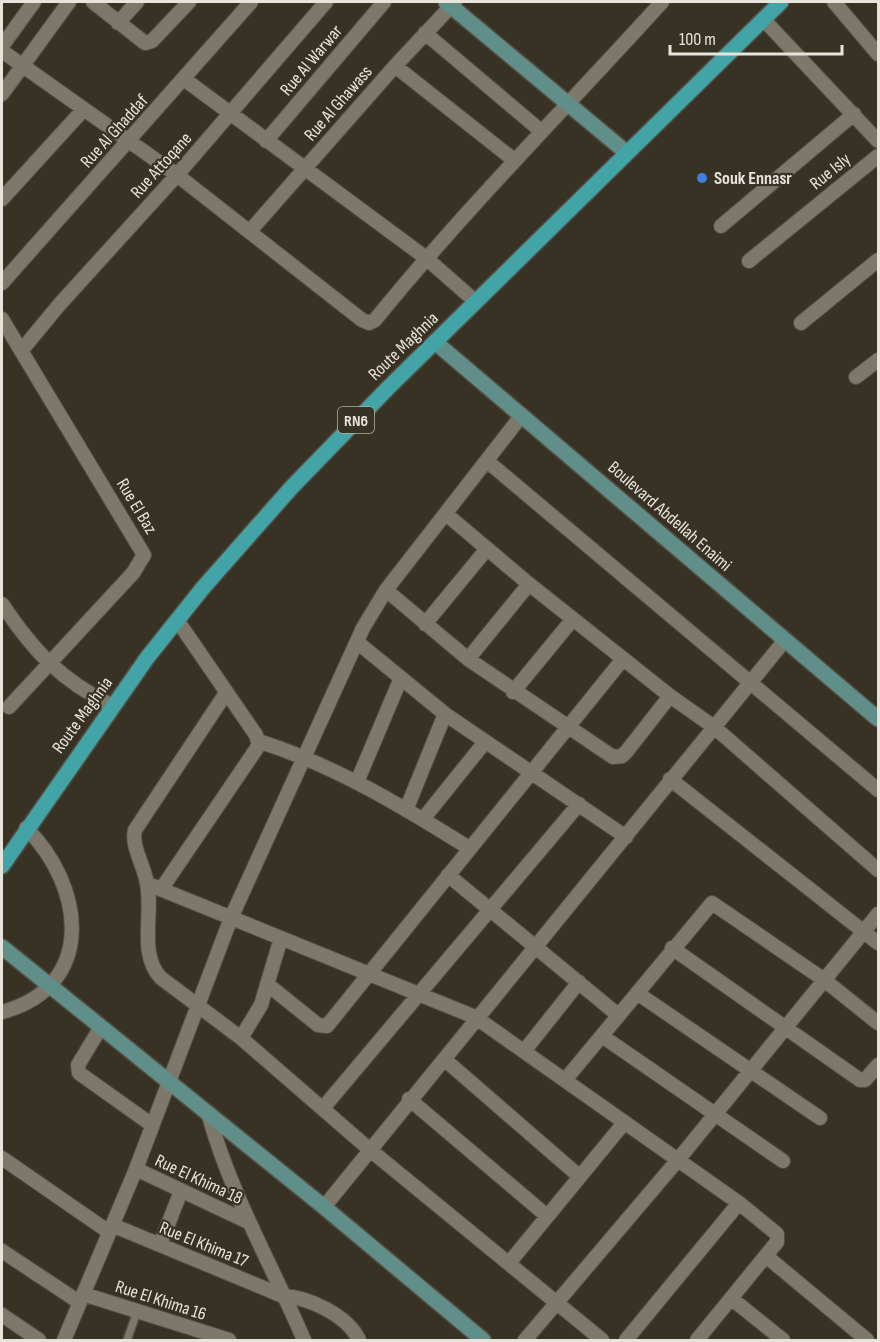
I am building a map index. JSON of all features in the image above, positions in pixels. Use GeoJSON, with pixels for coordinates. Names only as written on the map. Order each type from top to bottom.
{"type":"FeatureCollection","features":[{"type":"Feature","properties":{"kind":"main road","name":"Route Maghnia"},"geometry":{"type":"LineString","coordinates":[[2,866],[112,706],[177,620],[291,489],[435,342],[781,2]]}},
{"type":"Feature","properties":{"kind":"street"},"geometry":{"type":"LineString","coordinates":[[2,46],[34,2]]}},
{"type":"Feature","properties":{"kind":"street"},"geometry":{"type":"LineString","coordinates":[[2,93],[69,2]]}},
{"type":"Feature","properties":{"kind":"street"},"geometry":{"type":"LineString","coordinates":[[93,2],[145,43],[152,42],[189,2]]}},
{"type":"Feature","properties":{"kind":"street"},"geometry":{"type":"LineString","coordinates":[[118,23],[137,2]]}},
{"type":"Feature","properties":{"kind":"street","name":"Rue Al Ghaddaf"},"geometry":{"type":"LineString","coordinates":[[2,283],[251,2]]}},
{"type":"Feature","properties":{"kind":"street","name":"Rue Attoqane"},"geometry":{"type":"LineString","coordinates":[[21,351],[326,2]]}},
{"type":"Feature","properties":{"kind":"street","name":"Rue Al Warwar"},"geometry":{"type":"LineString","coordinates":[[266,141],[384,2]]}},
{"type":"Feature","properties":{"kind":"street"},"geometry":{"type":"LineString","coordinates":[[642,2],[651,14]]}},
{"type":"Feature","properties":{"kind":"street"},"geometry":{"type":"LineString","coordinates":[[2,51],[130,140],[362,320],[369,323],[375,320],[426,258],[514,160],[662,2]]}},
{"type":"Feature","properties":{"kind":"street"},"geometry":{"type":"LineString","coordinates":[[834,2],[879,54]]}},
{"type":"Feature","properties":{"kind":"street"},"geometry":{"type":"LineString","coordinates":[[451,3],[627,153]]}},
{"type":"Feature","properties":{"kind":"street","name":"Rue Al Ghawass"},"geometry":{"type":"LineString","coordinates":[[250,231],[451,3]]}},
{"type":"Feature","properties":{"kind":"street"},"geometry":{"type":"LineString","coordinates":[[763,19],[879,141]]}},
{"type":"Feature","properties":{"kind":"street"},"geometry":{"type":"LineString","coordinates":[[425,33],[541,131]]}},
{"type":"Feature","properties":{"kind":"street"},"geometry":{"type":"LineString","coordinates":[[395,66],[514,160]]}},
{"type":"Feature","properties":{"kind":"street"},"geometry":{"type":"LineString","coordinates":[[184,79],[304,170],[426,258],[476,302]]}},
{"type":"Feature","properties":{"kind":"street"},"geometry":{"type":"LineString","coordinates":[[2,199],[84,109]]}},
{"type":"Feature","properties":{"kind":"street"},"geometry":{"type":"LineString","coordinates":[[721,226],[854,114]]}},
{"type":"Feature","properties":{"kind":"street","name":"Rue Isly"},"geometry":{"type":"LineString","coordinates":[[749,261],[879,156]]}},
{"type":"Feature","properties":{"kind":"street"},"geometry":{"type":"LineString","coordinates":[[801,324],[879,260]]}},
{"type":"Feature","properties":{"kind":"street","name":"Rue El Baz"},"geometry":{"type":"LineString","coordinates":[[2,319],[144,555],[133,573],[50,664]]}},
{"type":"Feature","properties":{"kind":"street","name":"Boulevard Abdellah Enaimi"},"geometry":{"type":"LineString","coordinates":[[435,342],[879,719]]}},
{"type":"Feature","properties":{"kind":"street"},"geometry":{"type":"LineString","coordinates":[[856,377],[879,360]]}},
{"type":"Feature","properties":{"kind":"street"},"geometry":{"type":"LineString","coordinates":[[64,1341],[136,1170],[231,918],[357,642],[386,590],[522,415]]}},
{"type":"Feature","properties":{"kind":"street"},"geometry":{"type":"LineString","coordinates":[[487,461],[879,790]]}},
{"type":"Feature","properties":{"kind":"street"},"geometry":{"type":"LineString","coordinates":[[446,514],[486,550],[623,659],[714,727],[879,870]]}},
{"type":"Feature","properties":{"kind":"street"},"geometry":{"type":"LineString","coordinates":[[425,624],[486,550]]}},
{"type":"Feature","properties":{"kind":"street"},"geometry":{"type":"LineString","coordinates":[[468,659],[529,584]]}},
{"type":"Feature","properties":{"kind":"street"},"geometry":{"type":"LineString","coordinates":[[386,590],[468,659],[513,692],[617,757],[627,751],[670,696]]}},
{"type":"Feature","properties":{"kind":"street"},"geometry":{"type":"LineString","coordinates":[[2,604],[21,633],[71,684],[112,706]]}},
{"type":"Feature","properties":{"kind":"street"},"geometry":{"type":"LineString","coordinates":[[513,692],[573,618]]}},
{"type":"Feature","properties":{"kind":"street"},"geometry":{"type":"LineString","coordinates":[[177,620],[258,741],[304,756],[357,782],[469,848]]}},
{"type":"Feature","properties":{"kind":"street"},"geometry":{"type":"LineString","coordinates":[[324,1207],[409,1099],[444,1059],[475,1017],[537,946],[626,837],[670,778],[785,640]]}},
{"type":"Feature","properties":{"kind":"street"},"geometry":{"type":"LineString","coordinates":[[357,642],[445,714],[626,837]]}},
{"type":"Feature","properties":{"kind":"street"},"geometry":{"type":"LineString","coordinates":[[267,984],[318,1026],[325,1028],[623,659]]}},
{"type":"Feature","properties":{"kind":"street"},"geometry":{"type":"LineString","coordinates":[[9,706],[50,664]]}},
{"type":"Feature","properties":{"kind":"street"},"geometry":{"type":"LineString","coordinates":[[357,782],[401,678]]}},
{"type":"Feature","properties":{"kind":"street"},"geometry":{"type":"LineString","coordinates":[[226,693],[137,825],[134,839],[148,884],[150,965],[198,1008],[241,1038],[369,1149],[602,1341]]}},
{"type":"Feature","properties":{"kind":"street"},"geometry":{"type":"LineString","coordinates":[[406,810],[445,714]]}},
{"type":"Feature","properties":{"kind":"street"},"geometry":{"type":"LineString","coordinates":[[162,888],[255,754],[258,741]]}},
{"type":"Feature","properties":{"kind":"street"},"geometry":{"type":"LineString","coordinates":[[423,819],[485,742]]}},
{"type":"Feature","properties":{"kind":"street"},"geometry":{"type":"LineString","coordinates":[[670,778],[879,943]]}},
{"type":"Feature","properties":{"kind":"street"},"geometry":{"type":"LineString","coordinates":[[323,1108],[579,804]]}},
{"type":"Feature","properties":{"kind":"street"},"geometry":{"type":"LineString","coordinates":[[2,1012],[27,1001],[50,986],[61,971],[71,946],[71,906],[65,884],[54,862],[26,828]]}},
{"type":"Feature","properties":{"kind":"street"},"geometry":{"type":"LineString","coordinates":[[448,875],[618,1015]]}},
{"type":"Feature","properties":{"kind":"street"},"geometry":{"type":"LineString","coordinates":[[148,884],[475,1017],[525,1050],[677,1161],[739,1203],[777,1234],[777,1242],[697,1341]]}},
{"type":"Feature","properties":{"kind":"street"},"geometry":{"type":"LineString","coordinates":[[565,1080],[672,948],[712,903],[823,979],[879,1023]]}},
{"type":"Feature","properties":{"kind":"street"},"geometry":{"type":"LineString","coordinates":[[525,1341],[677,1161],[749,1069],[879,914]]}},
{"type":"Feature","properties":{"kind":"street"},"geometry":{"type":"LineString","coordinates":[[241,1038],[261,1005],[281,938]]}},
{"type":"Feature","properties":{"kind":"street"},"geometry":{"type":"LineString","coordinates":[[2,946],[168,1083],[324,1207],[483,1341]]}},
{"type":"Feature","properties":{"kind":"street"},"geometry":{"type":"LineString","coordinates":[[672,948],[860,1080],[865,1080],[879,1065]]}},
{"type":"Feature","properties":{"kind":"street"},"geometry":{"type":"LineString","coordinates":[[525,1050],[579,982]]}},
{"type":"Feature","properties":{"kind":"street"},"geometry":{"type":"LineString","coordinates":[[637,993],[820,1118]]}},
{"type":"Feature","properties":{"kind":"street"},"geometry":{"type":"LineString","coordinates":[[101,1027],[78,1065],[79,1073],[152,1125]]}},
{"type":"Feature","properties":{"kind":"street"},"geometry":{"type":"LineString","coordinates":[[602,1036],[783,1161]]}},
{"type":"Feature","properties":{"kind":"street"},"geometry":{"type":"LineString","coordinates":[[444,1059],[579,1176]]}},
{"type":"Feature","properties":{"kind":"street"},"geometry":{"type":"LineString","coordinates":[[409,1099],[547,1216]]}},
{"type":"Feature","properties":{"kind":"street"},"geometry":{"type":"LineString","coordinates":[[209,1116],[220,1153],[246,1221],[304,1341]]}},
{"type":"Feature","properties":{"kind":"street"},"geometry":{"type":"LineString","coordinates":[[509,1263],[624,1123]]}},
{"type":"Feature","properties":{"kind":"street","name":"Rue El Khima 17"},"geometry":{"type":"LineString","coordinates":[[2,1158],[110,1228],[160,1245],[283,1296],[297,1297],[320,1307],[357,1336],[367,1341]]}},
{"type":"Feature","properties":{"kind":"street","name":"Rue El Khima 18"},"geometry":{"type":"LineString","coordinates":[[136,1170],[246,1221]]}},
{"type":"Feature","properties":{"kind":"street"},"geometry":{"type":"LineString","coordinates":[[160,1245],[181,1191]]}},
{"type":"Feature","properties":{"kind":"street"},"geometry":{"type":"LineString","coordinates":[[626,1341],[739,1203]]}},
{"type":"Feature","properties":{"kind":"street","name":"Rue El Khima 16"},"geometry":{"type":"LineString","coordinates":[[2,1251],[81,1298],[137,1312],[229,1341]]}},
{"type":"Feature","properties":{"kind":"street"},"geometry":{"type":"LineString","coordinates":[[766,1256],[867,1341]]}},
{"type":"Feature","properties":{"kind":"street"},"geometry":{"type":"LineString","coordinates":[[732,1299],[783,1341]]}},
{"type":"Feature","properties":{"kind":"street"},"geometry":{"type":"LineString","coordinates":[[2,1315],[39,1341]]}},
{"type":"Feature","properties":{"kind":"lane"},"geometry":{"type":"LineString","coordinates":[[127,1341],[137,1312]]}},
{"type":"Feature","properties":{"kind":"place","name":"Souk Ennasr"},"geometry":{"type":"Point","coordinates":[702,178]}}]}
